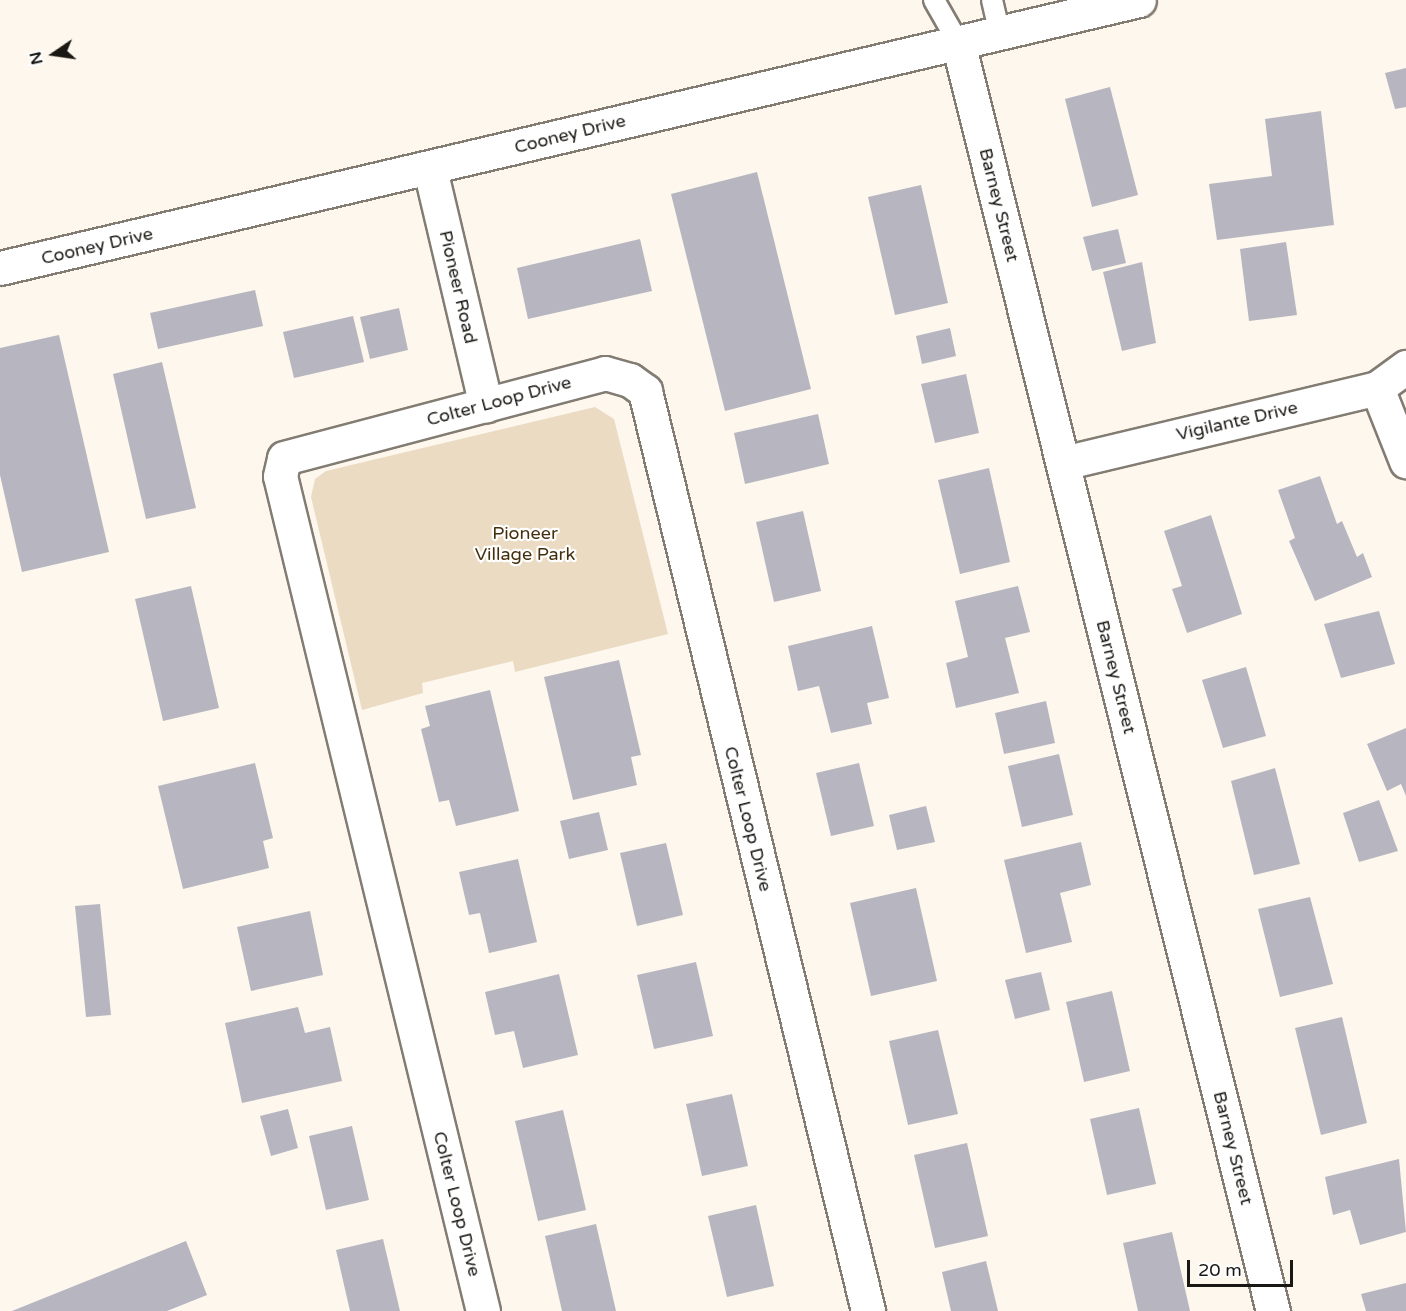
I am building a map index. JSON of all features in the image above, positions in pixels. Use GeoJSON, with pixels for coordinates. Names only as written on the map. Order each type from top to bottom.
{"type":"FeatureCollection","features":[{"type":"Feature","properties":{"kind":"street","name":"Cooney Drive"},"geometry":{"type":"LineString","coordinates":[[0,267],[430,168],[958,42],[1000,35],[1139,0]]}},
{"type":"Feature","properties":{"kind":"street","name":"Barney Street"},"geometry":{"type":"LineString","coordinates":[[958,42],[1273,1311]]}},
{"type":"Feature","properties":{"kind":"street","name":"Pioneer Road"},"geometry":{"type":"LineString","coordinates":[[430,168],[486,405]]}},
{"type":"Feature","properties":{"kind":"street","name":"Vigilante Drive"},"geometry":{"type":"LineString","coordinates":[[1063,463],[1377,388],[1406,367]]}},
{"type":"Feature","properties":{"kind":"street","name":"Colter Loop Drive"},"geometry":{"type":"LineString","coordinates":[[483,1311],[280,476],[284,458],[605,373],[630,380],[645,391],[868,1311]]}},
{"type":"Feature","properties":{"kind":"street"},"geometry":{"type":"LineString","coordinates":[[1377,388],[1406,461]]}},
{"type":"Feature","properties":{"kind":"lane"},"geometry":{"type":"LineString","coordinates":[[934,0],[958,42]]}},
{"type":"Feature","properties":{"kind":"lane"},"geometry":{"type":"LineString","coordinates":[[992,0],[1000,35]]}},
{"type":"Feature","properties":{"kind":"green space","name":"Pioneer Village Park"},"geometry":{"type":"Polygon","coordinates":[[[595,407],[614,419],[668,634],[515,672],[513,661],[422,683],[423,693],[362,710],[311,497],[315,479],[326,471],[595,407]]]}},
{"type":"Feature","properties":{"kind":"building"},"geometry":{"type":"Polygon","coordinates":[[[1406,68],[1406,107],[1395,109],[1385,73],[1406,68]]]}},
{"type":"Feature","properties":{"kind":"building"},"geometry":{"type":"Polygon","coordinates":[[[1110,87],[1138,195],[1092,207],[1065,99],[1110,87]]]}},
{"type":"Feature","properties":{"kind":"building"},"geometry":{"type":"Polygon","coordinates":[[[1321,111],[1334,225],[1217,240],[1209,184],[1272,176],[1265,119],[1321,111]]]}},
{"type":"Feature","properties":{"kind":"building"},"geometry":{"type":"Polygon","coordinates":[[[757,172],[811,389],[725,411],[671,194],[757,172]]]}},
{"type":"Feature","properties":{"kind":"building"},"geometry":{"type":"Polygon","coordinates":[[[921,185],[948,303],[895,315],[868,197],[921,185]]]}},
{"type":"Feature","properties":{"kind":"building"},"geometry":{"type":"Polygon","coordinates":[[[1118,229],[1126,263],[1092,271],[1083,237],[1118,229]]]}},
{"type":"Feature","properties":{"kind":"building"},"geometry":{"type":"Polygon","coordinates":[[[640,239],[652,291],[528,319],[517,268],[640,239]]]}},
{"type":"Feature","properties":{"kind":"building"},"geometry":{"type":"Polygon","coordinates":[[[1286,242],[1297,315],[1249,321],[1240,249],[1286,242]]]}},
{"type":"Feature","properties":{"kind":"building"},"geometry":{"type":"Polygon","coordinates":[[[1142,262],[1156,343],[1122,351],[1103,272],[1142,262]]]}},
{"type":"Feature","properties":{"kind":"building"},"geometry":{"type":"Polygon","coordinates":[[[255,290],[263,326],[158,349],[150,313],[255,290]]]}},
{"type":"Feature","properties":{"kind":"building"},"geometry":{"type":"Polygon","coordinates":[[[399,308],[408,350],[370,359],[360,317],[399,308]]]}},
{"type":"Feature","properties":{"kind":"building"},"geometry":{"type":"Polygon","coordinates":[[[353,316],[364,362],[294,378],[283,332],[353,316]]]}},
{"type":"Feature","properties":{"kind":"building"},"geometry":{"type":"Polygon","coordinates":[[[950,328],[956,356],[922,364],[916,336],[950,328]]]}},
{"type":"Feature","properties":{"kind":"building"},"geometry":{"type":"Polygon","coordinates":[[[59,335],[109,552],[22,572],[0,475],[0,348],[59,335]]]}},
{"type":"Feature","properties":{"kind":"building"},"geometry":{"type":"Polygon","coordinates":[[[162,362],[196,508],[146,519],[113,374],[162,362]]]}},
{"type":"Feature","properties":{"kind":"building"},"geometry":{"type":"Polygon","coordinates":[[[966,374],[979,433],[935,443],[921,384],[966,374]]]}},
{"type":"Feature","properties":{"kind":"building"},"geometry":{"type":"Polygon","coordinates":[[[818,414],[829,464],[745,484],[734,433],[818,414]]]}},
{"type":"Feature","properties":{"kind":"building"},"geometry":{"type":"Polygon","coordinates":[[[989,468],[1010,562],[960,574],[938,480],[989,468]]]}},
{"type":"Feature","properties":{"kind":"building"},"geometry":{"type":"Polygon","coordinates":[[[1320,476],[1337,524],[1342,521],[1357,557],[1363,553],[1372,577],[1315,601],[1289,541],[1295,538],[1278,490],[1320,476]]]}},
{"type":"Feature","properties":{"kind":"building"},"geometry":{"type":"Polygon","coordinates":[[[803,511],[821,591],[774,602],[756,522],[803,511]]]}},
{"type":"Feature","properties":{"kind":"building"},"geometry":{"type":"Polygon","coordinates":[[[1211,515],[1242,614],[1187,633],[1172,589],[1182,586],[1164,531],[1211,515]]]}},
{"type":"Feature","properties":{"kind":"building"},"geometry":{"type":"Polygon","coordinates":[[[191,586],[219,708],[163,721],[135,599],[191,586]]]}},
{"type":"Feature","properties":{"kind":"building"},"geometry":{"type":"Polygon","coordinates":[[[1018,586],[1030,632],[1005,638],[1019,693],[956,708],[946,663],[968,657],[955,601],[1018,586]]]}},
{"type":"Feature","properties":{"kind":"building"},"geometry":{"type":"Polygon","coordinates":[[[1379,611],[1395,664],[1341,678],[1324,624],[1379,611]]]}},
{"type":"Feature","properties":{"kind":"building"},"geometry":{"type":"Polygon","coordinates":[[[872,626],[889,698],[867,703],[872,724],[831,733],[819,686],[798,691],[788,646],[872,626]]]}},
{"type":"Feature","properties":{"kind":"building"},"geometry":{"type":"Polygon","coordinates":[[[619,660],[641,755],[631,757],[637,785],[573,800],[544,677],[619,660]]]}},
{"type":"Feature","properties":{"kind":"building"},"geometry":{"type":"Polygon","coordinates":[[[1246,667],[1266,736],[1223,748],[1202,680],[1246,667]]]}},
{"type":"Feature","properties":{"kind":"building"},"geometry":{"type":"Polygon","coordinates":[[[490,690],[519,811],[456,826],[449,800],[439,802],[421,729],[430,726],[425,706],[490,690]]]}},
{"type":"Feature","properties":{"kind":"building"},"geometry":{"type":"Polygon","coordinates":[[[1046,701],[1055,743],[1004,754],[995,713],[1046,701]]]}},
{"type":"Feature","properties":{"kind":"building"},"geometry":{"type":"Polygon","coordinates":[[[1406,728],[1406,796],[1401,784],[1387,791],[1367,744],[1406,728]]]}},
{"type":"Feature","properties":{"kind":"building"},"geometry":{"type":"Polygon","coordinates":[[[1059,754],[1073,815],[1022,827],[1008,766],[1059,754]]]}},
{"type":"Feature","properties":{"kind":"building"},"geometry":{"type":"Polygon","coordinates":[[[255,763],[273,838],[263,841],[269,868],[183,889],[158,786],[255,763]]]}},
{"type":"Feature","properties":{"kind":"building"},"geometry":{"type":"Polygon","coordinates":[[[859,763],[874,826],[831,836],[816,773],[859,763]]]}},
{"type":"Feature","properties":{"kind":"building"},"geometry":{"type":"Polygon","coordinates":[[[1275,768],[1300,864],[1254,875],[1231,781],[1275,768]]]}},
{"type":"Feature","properties":{"kind":"building"},"geometry":{"type":"Polygon","coordinates":[[[1379,800],[1398,851],[1359,862],[1343,813],[1379,800]]]}},
{"type":"Feature","properties":{"kind":"building"},"geometry":{"type":"Polygon","coordinates":[[[926,806],[935,842],[897,850],[889,815],[926,806]]]}},
{"type":"Feature","properties":{"kind":"building"},"geometry":{"type":"Polygon","coordinates":[[[599,812],[608,850],[569,859],[560,821],[599,812]]]}},
{"type":"Feature","properties":{"kind":"building"},"geometry":{"type":"Polygon","coordinates":[[[1081,842],[1091,885],[1060,893],[1072,942],[1026,953],[1004,860],[1081,842]]]}},
{"type":"Feature","properties":{"kind":"building"},"geometry":{"type":"Polygon","coordinates":[[[666,843],[683,915],[637,926],[620,853],[666,843]]]}},
{"type":"Feature","properties":{"kind":"building"},"geometry":{"type":"Polygon","coordinates":[[[518,859],[537,942],[489,953],[480,913],[469,915],[459,872],[518,859]]]}},
{"type":"Feature","properties":{"kind":"building"},"geometry":{"type":"Polygon","coordinates":[[[916,888],[937,981],[871,996],[850,903],[916,888]]]}},
{"type":"Feature","properties":{"kind":"building"},"geometry":{"type":"Polygon","coordinates":[[[1310,897],[1333,984],[1280,997],[1258,909],[1310,897]]]}},
{"type":"Feature","properties":{"kind":"building"},"geometry":{"type":"Polygon","coordinates":[[[100,904],[111,1015],[86,1017],[75,906],[100,904]]]}},
{"type":"Feature","properties":{"kind":"building"},"geometry":{"type":"Polygon","coordinates":[[[310,911],[323,975],[251,991],[237,927],[310,911]]]}},
{"type":"Feature","properties":{"kind":"building"},"geometry":{"type":"Polygon","coordinates":[[[696,962],[713,1036],[654,1049],[637,975],[696,962]]]}},
{"type":"Feature","properties":{"kind":"building"},"geometry":{"type":"Polygon","coordinates":[[[1041,972],[1050,1010],[1015,1019],[1005,980],[1041,972]]]}},
{"type":"Feature","properties":{"kind":"building"},"geometry":{"type":"Polygon","coordinates":[[[559,974],[578,1055],[523,1068],[514,1031],[495,1035],[485,992],[559,974]]]}},
{"type":"Feature","properties":{"kind":"building"},"geometry":{"type":"Polygon","coordinates":[[[1112,991],[1130,1071],[1084,1082],[1066,1002],[1112,991]]]}},
{"type":"Feature","properties":{"kind":"building"},"geometry":{"type":"Polygon","coordinates":[[[298,1007],[305,1033],[330,1027],[342,1081],[242,1103],[225,1023],[298,1007]]]}},
{"type":"Feature","properties":{"kind":"building"},"geometry":{"type":"Polygon","coordinates":[[[1342,1017],[1367,1123],[1321,1135],[1295,1028],[1342,1017]]]}},
{"type":"Feature","properties":{"kind":"building"},"geometry":{"type":"Polygon","coordinates":[[[938,1030],[958,1114],[908,1125],[889,1041],[938,1030]]]}},
{"type":"Feature","properties":{"kind":"building"},"geometry":{"type":"Polygon","coordinates":[[[732,1094],[748,1166],[702,1176],[686,1104],[732,1094]]]}},
{"type":"Feature","properties":{"kind":"building"},"geometry":{"type":"Polygon","coordinates":[[[1139,1108],[1156,1184],[1107,1195],[1090,1119],[1139,1108]]]}},
{"type":"Feature","properties":{"kind":"building"},"geometry":{"type":"Polygon","coordinates":[[[288,1109],[298,1148],[271,1156],[260,1116],[288,1109]]]}},
{"type":"Feature","properties":{"kind":"building"},"geometry":{"type":"Polygon","coordinates":[[[563,1110],[586,1210],[538,1221],[515,1121],[563,1110]]]}},
{"type":"Feature","properties":{"kind":"building"},"geometry":{"type":"Polygon","coordinates":[[[352,1126],[369,1200],[326,1210],[309,1136],[352,1126]]]}},
{"type":"Feature","properties":{"kind":"building"},"geometry":{"type":"Polygon","coordinates":[[[967,1143],[988,1236],[935,1248],[914,1155],[967,1143]]]}},
{"type":"Feature","properties":{"kind":"building"},"geometry":{"type":"Polygon","coordinates":[[[1399,1159],[1406,1232],[1360,1245],[1350,1210],[1333,1215],[1325,1177],[1399,1159]]]}},
{"type":"Feature","properties":{"kind":"building"},"geometry":{"type":"Polygon","coordinates":[[[756,1205],[774,1286],[727,1297],[708,1216],[756,1205]]]}},
{"type":"Feature","properties":{"kind":"building"},"geometry":{"type":"Polygon","coordinates":[[[596,1224],[616,1311],[562,1311],[545,1236],[596,1224]]]}},
{"type":"Feature","properties":{"kind":"building"},"geometry":{"type":"Polygon","coordinates":[[[1172,1232],[1190,1311],[1138,1311],[1123,1243],[1172,1232]]]}},
{"type":"Feature","properties":{"kind":"building"},"geometry":{"type":"Polygon","coordinates":[[[383,1239],[400,1311],[350,1311],[336,1250],[383,1239]]]}},
{"type":"Feature","properties":{"kind":"building"},"geometry":{"type":"Polygon","coordinates":[[[186,1241],[207,1295],[167,1311],[12,1311],[186,1241]]]}},
{"type":"Feature","properties":{"kind":"building"},"geometry":{"type":"Polygon","coordinates":[[[986,1261],[998,1311],[951,1311],[942,1272],[986,1261]]]}},
{"type":"Feature","properties":{"kind":"building"},"geometry":{"type":"Polygon","coordinates":[[[1406,1283],[1406,1311],[1366,1311],[1361,1294],[1406,1283]]]}}]}
